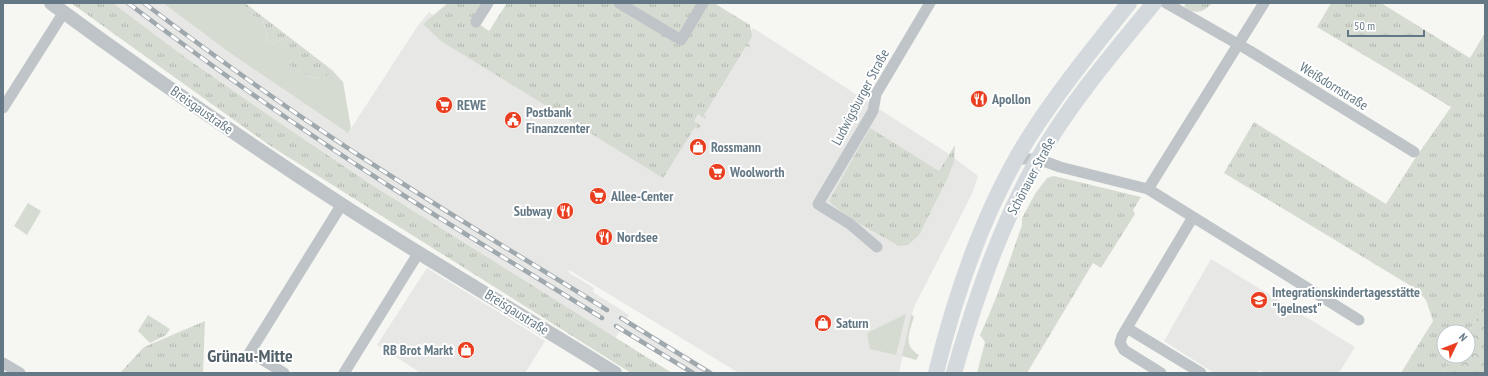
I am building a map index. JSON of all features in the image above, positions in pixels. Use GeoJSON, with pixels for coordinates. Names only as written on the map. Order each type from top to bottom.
{"type":"FeatureCollection","features":[{"type":"Feature","properties":{"kind":"main road","name":"Schönauer Straße"},"geometry":{"type":"LineString","coordinates":[[936,373],[949,322],[970,261],[986,219],[1020,152],[1060,92],[1129,3]]}},
{"type":"Feature","properties":{"kind":"main road","name":"Schönauer Straße"},"geometry":{"type":"LineString","coordinates":[[954,373],[970,320],[996,249],[1021,191],[1038,159],[1052,136],[1086,89],[1154,3]]}},
{"type":"Feature","properties":{"kind":"street","name":"Breisgaustraße"},"geometry":{"type":"LineString","coordinates":[[51,3],[199,108],[342,204],[615,373]]}},
{"type":"Feature","properties":{"kind":"street"},"geometry":{"type":"LineString","coordinates":[[476,22],[488,3]]}},
{"type":"Feature","properties":{"kind":"street"},"geometry":{"type":"LineString","coordinates":[[619,3],[681,40],[703,3]]}},
{"type":"Feature","properties":{"kind":"street","name":"Ludwigsburger Straße"},"geometry":{"type":"LineString","coordinates":[[877,247],[850,224],[818,204],[873,111],[876,94],[930,3]]}},
{"type":"Feature","properties":{"kind":"street","name":"Weißdornstraße"},"geometry":{"type":"LineString","coordinates":[[1166,3],[1238,44],[1414,152]]}},
{"type":"Feature","properties":{"kind":"street"},"geometry":{"type":"LineString","coordinates":[[1148,189],[1264,3]]}},
{"type":"Feature","properties":{"kind":"street"},"geometry":{"type":"LineString","coordinates":[[3,108],[64,12]]}},
{"type":"Feature","properties":{"kind":"street"},"geometry":{"type":"LineString","coordinates":[[1020,152],[1060,167],[1148,189],[1359,320]]}},
{"type":"Feature","properties":{"kind":"street"},"geometry":{"type":"LineString","coordinates":[[284,373],[250,352],[342,204]]}},
{"type":"Feature","properties":{"kind":"street"},"geometry":{"type":"LineString","coordinates":[[1161,373],[1124,350],[1120,343],[1127,328],[1193,217]]}},
{"type":"Feature","properties":{"kind":"street"},"geometry":{"type":"LineString","coordinates":[[344,373],[419,252]]}},
{"type":"Feature","properties":{"kind":"street"},"geometry":{"type":"LineString","coordinates":[[1127,328],[1201,373]]}},
{"type":"Feature","properties":{"kind":"street"},"geometry":{"type":"LineString","coordinates":[[3,363],[20,373]]}},
{"type":"Feature","properties":{"kind":"shaded area"},"geometry":{"type":"Polygon","coordinates":[[[113,3],[163,3],[230,53],[348,133],[419,24],[429,12],[665,161],[753,28],[949,154],[978,176],[972,194],[914,307],[899,373],[739,373],[569,270],[568,272],[594,288],[593,292],[629,315],[627,319],[716,373],[688,373],[620,331],[615,338],[372,185],[182,55],[113,3]]]}},
{"type":"Feature","properties":{"kind":"shaded area"},"geometry":{"type":"Polygon","coordinates":[[[1211,259],[1355,347],[1339,373],[1265,373],[1259,370],[1257,373],[1214,373],[1164,341],[1211,259]]]}},
{"type":"Feature","properties":{"kind":"shaded area"},"geometry":{"type":"Polygon","coordinates":[[[427,268],[545,341],[525,373],[421,373],[377,345],[427,268]]]}},
{"type":"Feature","properties":{"kind":"green space"},"geometry":{"type":"Polygon","coordinates":[[[71,3],[113,3],[182,55],[372,185],[672,373],[631,373],[269,145],[71,3]]]}},
{"type":"Feature","properties":{"kind":"green space"},"geometry":{"type":"Polygon","coordinates":[[[163,3],[245,3],[244,9],[246,11],[263,20],[268,42],[272,44],[286,39],[287,42],[284,57],[296,68],[310,77],[321,79],[332,70],[343,82],[351,128],[348,133],[230,53],[163,3]]]}},
{"type":"Feature","properties":{"kind":"green space"},"geometry":{"type":"Polygon","coordinates":[[[245,3],[332,70],[322,79],[319,79],[301,72],[290,65],[284,58],[286,39],[272,44],[268,42],[263,20],[245,12],[245,3]]]}},
{"type":"Feature","properties":{"kind":"green space"},"geometry":{"type":"Polygon","coordinates":[[[448,3],[488,3],[476,22],[489,31],[507,3],[714,3],[750,25],[752,36],[748,44],[750,46],[746,46],[704,115],[706,116],[705,119],[698,114],[694,121],[701,126],[698,129],[695,127],[663,178],[441,41],[423,24],[448,3]]]}},
{"type":"Feature","properties":{"kind":"green space"},"geometry":{"type":"Polygon","coordinates":[[[1186,3],[1212,3],[1206,9],[1195,12],[1184,6],[1186,3]]]}},
{"type":"Feature","properties":{"kind":"green space"},"geometry":{"type":"Polygon","coordinates":[[[1331,3],[1381,3],[1470,58],[1485,33],[1485,304],[1473,324],[1436,324],[1436,364],[1448,364],[1442,373],[1401,373],[1433,321],[1426,300],[1416,289],[1224,173],[1254,122],[1386,204],[1414,160],[1451,107],[1317,27],[1331,3]]]}},
{"type":"Feature","properties":{"kind":"green space"},"geometry":{"type":"Polygon","coordinates":[[[870,128],[939,171],[955,145],[954,162],[947,179],[919,235],[908,245],[899,246],[853,220],[829,201],[870,128]]]}},
{"type":"Feature","properties":{"kind":"green space"},"geometry":{"type":"Polygon","coordinates":[[[1054,176],[1141,197],[1133,210],[1135,214],[1101,268],[1093,263],[1027,373],[977,373],[985,342],[980,335],[1007,267],[1022,225],[1022,218],[1035,194],[1047,178],[1054,176]]]}},
{"type":"Feature","properties":{"kind":"green space"},"geometry":{"type":"Polygon","coordinates":[[[28,203],[41,211],[27,235],[14,226],[28,203]]]}},
{"type":"Feature","properties":{"kind":"green space"},"geometry":{"type":"Polygon","coordinates":[[[1485,304],[1485,373],[1442,373],[1448,364],[1476,364],[1476,324],[1473,324],[1485,304]]]}},
{"type":"Feature","properties":{"kind":"green space"},"geometry":{"type":"Polygon","coordinates":[[[906,314],[896,355],[870,349],[867,333],[906,314]]]}},
{"type":"Feature","properties":{"kind":"green space"},"geometry":{"type":"Polygon","coordinates":[[[148,315],[170,329],[166,335],[150,343],[138,331],[148,315]]]}},
{"type":"Feature","properties":{"kind":"green space"},"geometry":{"type":"Polygon","coordinates":[[[911,315],[914,316],[909,333],[909,342],[910,347],[919,355],[916,360],[902,356],[911,315]]]}},
{"type":"Feature","properties":{"kind":"green space"},"geometry":{"type":"Polygon","coordinates":[[[205,321],[203,373],[120,373],[144,347],[205,321]]]}},
{"type":"Feature","properties":{"kind":"railway"},"geometry":{"type":"LineString","coordinates":[[128,3],[191,50],[320,141],[440,218],[602,318]]}},
{"type":"Feature","properties":{"kind":"railway"},"geometry":{"type":"LineString","coordinates":[[144,3],[204,48],[359,156],[607,310]]}},
{"type":"Feature","properties":{"kind":"railway"},"geometry":{"type":"LineString","coordinates":[[621,318],[710,373]]}},
{"type":"Feature","properties":{"kind":"railway"},"geometry":{"type":"LineString","coordinates":[[616,326],[693,373]]}},
{"type":"Feature","properties":{"kind":"place","name":"Apollon"},"geometry":{"type":"Point","coordinates":[979,99]}},
{"type":"Feature","properties":{"kind":"place","name":"REWE"},"geometry":{"type":"Point","coordinates":[444,105]}},
{"type":"Feature","properties":{"kind":"place","name":"Postbank Finanzcenter"},"geometry":{"type":"Point","coordinates":[513,120]}},
{"type":"Feature","properties":{"kind":"place","name":"Rossmann"},"geometry":{"type":"Point","coordinates":[698,147]}},
{"type":"Feature","properties":{"kind":"place","name":"Woolworth"},"geometry":{"type":"Point","coordinates":[717,172]}},
{"type":"Feature","properties":{"kind":"place","name":"Allee-Center"},"geometry":{"type":"Point","coordinates":[598,196]}},
{"type":"Feature","properties":{"kind":"place","name":"Subway"},"geometry":{"type":"Point","coordinates":[565,211]}},
{"type":"Feature","properties":{"kind":"place","name":"Nordsee"},"geometry":{"type":"Point","coordinates":[604,237]}},
{"type":"Feature","properties":{"kind":"place","name":"Integrationskindertagesstätte \"Igelnest\""},"geometry":{"type":"Point","coordinates":[1259,300]}},
{"type":"Feature","properties":{"kind":"place","name":"Saturn"},"geometry":{"type":"Point","coordinates":[823,323]}},
{"type":"Feature","properties":{"kind":"place","name":"RB Brot Markt"},"geometry":{"type":"Point","coordinates":[466,350]}},
{"type":"Feature","properties":{"kind":"district","name":"Grünau-Mitte"},"geometry":{"type":"Point","coordinates":[250,355]}}]}
